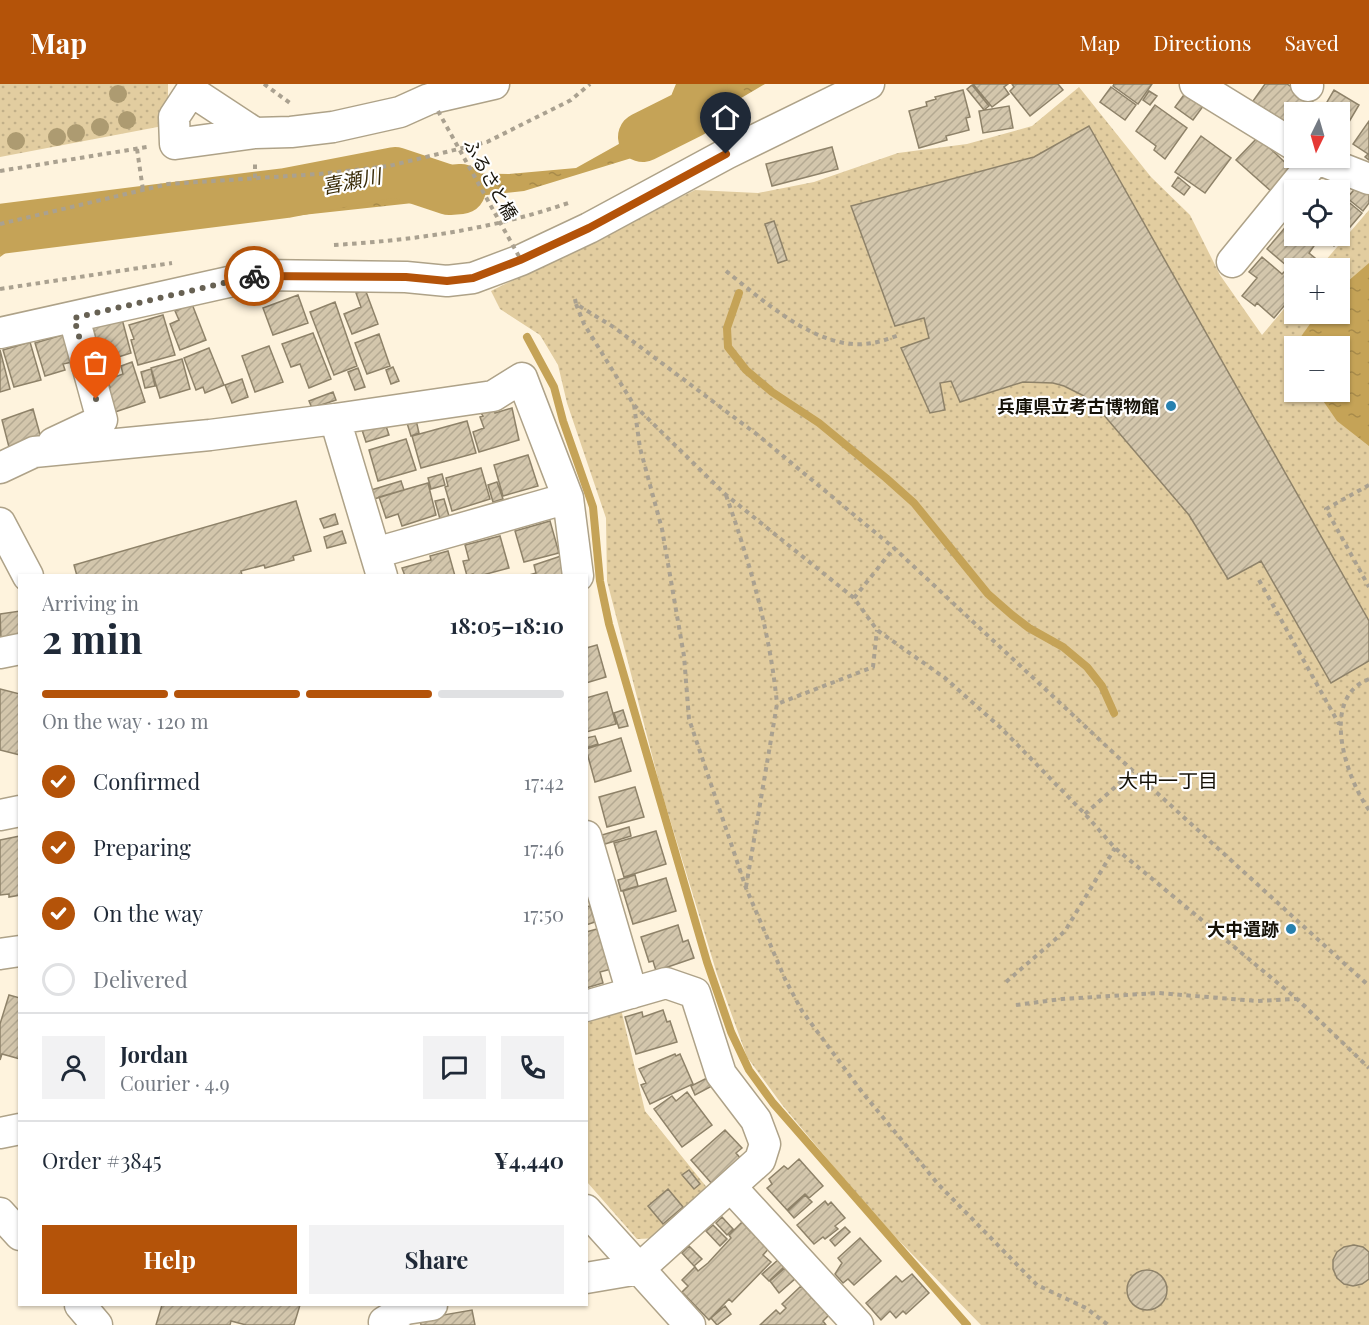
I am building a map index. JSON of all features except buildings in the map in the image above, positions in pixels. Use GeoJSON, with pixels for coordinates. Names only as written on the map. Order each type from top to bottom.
{"type":"FeatureCollection","features":[{"type":"Feature","properties":{"kind":"street"},"geometry":{"type":"LineString","coordinates":[[255,134],[191,91],[174,117],[175,144],[355,123],[400,112],[429,99],[494,84]]}},
{"type":"Feature","properties":{"kind":"street"},"geometry":{"type":"LineString","coordinates":[[0,333],[260,275],[406,277],[447,281],[473,278],[520,260],[589,228],[726,154],[869,84]]}},
{"type":"Feature","properties":{"kind":"street"},"geometry":{"type":"LineString","coordinates":[[1195,84],[1284,139]]}},
{"type":"Feature","properties":{"kind":"street"},"geometry":{"type":"LineString","coordinates":[[1232,262],[1298,168]]}},
{"type":"Feature","properties":{"kind":"street"},"geometry":{"type":"LineString","coordinates":[[1342,168],[1369,179]]}},
{"type":"Feature","properties":{"kind":"street"},"geometry":{"type":"LineString","coordinates":[[0,468],[102,420],[74,318]]}},
{"type":"Feature","properties":{"kind":"street"},"geometry":{"type":"LineString","coordinates":[[34,452],[199,436],[493,396],[522,378],[568,498],[578,574]]}},
{"type":"Feature","properties":{"kind":"street"},"geometry":{"type":"LineString","coordinates":[[335,419],[373,569],[568,498]]}},
{"type":"Feature","properties":{"kind":"street"},"geometry":{"type":"LineString","coordinates":[[0,523],[27,574]]}},
{"type":"Feature","properties":{"kind":"street"},"geometry":{"type":"LineString","coordinates":[[0,653],[18,649]]}},
{"type":"Feature","properties":{"kind":"street"},"geometry":{"type":"LineString","coordinates":[[0,815],[18,811]]}},
{"type":"Feature","properties":{"kind":"street"},"geometry":{"type":"LineString","coordinates":[[588,843],[632,993]]}},
{"type":"Feature","properties":{"kind":"street"},"geometry":{"type":"LineString","coordinates":[[0,954],[18,951]]}},
{"type":"Feature","properties":{"kind":"street"},"geometry":{"type":"LineString","coordinates":[[588,1005],[666,983],[695,993],[721,1074],[756,1120],[765,1144],[760,1160],[639,1269],[588,1278]]}},
{"type":"Feature","properties":{"kind":"street"},"geometry":{"type":"LineString","coordinates":[[0,1133],[18,1129]]}},
{"type":"Feature","properties":{"kind":"street"},"geometry":{"type":"LineString","coordinates":[[730,1187],[858,1325]]}},
{"type":"Feature","properties":{"kind":"street"},"geometry":{"type":"LineString","coordinates":[[588,1212],[690,1325]]}},
{"type":"Feature","properties":{"kind":"street"},"geometry":{"type":"LineString","coordinates":[[0,1214],[18,1233]]}},
{"type":"Feature","properties":{"kind":"street"},"geometry":{"type":"LineString","coordinates":[[81,1306],[97,1325]]}},
{"type":"Feature","properties":{"kind":"street"},"geometry":{"type":"LineString","coordinates":[[380,1318],[427,1306]]}},
{"type":"Feature","properties":{"kind":"path"},"geometry":{"type":"LineString","coordinates":[[0,224],[168,184],[319,174],[400,164],[487,142],[571,100],[590,84]]}},
{"type":"Feature","properties":{"kind":"path","name":"ふるさと橋"},"geometry":{"type":"LineString","coordinates":[[438,111],[520,260]]}},
{"type":"Feature","properties":{"kind":"path"},"geometry":{"type":"LineString","coordinates":[[0,171],[175,144]]}},
{"type":"Feature","properties":{"kind":"path"},"geometry":{"type":"LineString","coordinates":[[137,149],[143,190]]}},
{"type":"Feature","properties":{"kind":"path"},"geometry":{"type":"LineString","coordinates":[[726,272],[773,308],[818,335],[844,343],[871,344],[899,335]]}},
{"type":"Feature","properties":{"kind":"path"},"geometry":{"type":"LineString","coordinates":[[1369,986],[1133,771],[894,548],[759,436],[615,328],[575,301],[584,324],[634,405],[725,494],[855,598],[877,630],[945,678],[1001,728],[1115,848],[1297,999],[1369,1068]]}},
{"type":"Feature","properties":{"kind":"path"},"geometry":{"type":"LineString","coordinates":[[634,405],[640,448],[662,528],[684,656],[689,719],[746,888],[785,979],[802,1011],[862,1092],[938,1184],[1037,1285],[1086,1308],[1108,1325]]}},
{"type":"Feature","properties":{"kind":"path"},"geometry":{"type":"LineString","coordinates":[[1369,485],[1326,509],[1369,587]]}},
{"type":"Feature","properties":{"kind":"path"},"geometry":{"type":"LineString","coordinates":[[725,494],[762,606],[773,663],[777,704],[746,888]]}},
{"type":"Feature","properties":{"kind":"path"},"geometry":{"type":"LineString","coordinates":[[855,598],[894,548]]}},
{"type":"Feature","properties":{"kind":"path"},"geometry":{"type":"LineString","coordinates":[[1259,580],[1340,724],[1347,768],[1369,810]]}},
{"type":"Feature","properties":{"kind":"path"},"geometry":{"type":"LineString","coordinates":[[777,704],[873,667],[877,630]]}},
{"type":"Feature","properties":{"kind":"path"},"geometry":{"type":"LineString","coordinates":[[1340,724],[1348,697],[1360,683],[1369,679]]}},
{"type":"Feature","properties":{"kind":"path"},"geometry":{"type":"LineString","coordinates":[[1085,814],[1133,771]]}},
{"type":"Feature","properties":{"kind":"path"},"geometry":{"type":"LineString","coordinates":[[1006,982],[1065,931],[1115,848]]}},
{"type":"Feature","properties":{"kind":"path"},"geometry":{"type":"LineString","coordinates":[[1016,1005],[1062,999],[1158,993],[1257,1001],[1297,999]]}},
{"type":"Feature","properties":{"kind":"shaded area"},"geometry":{"type":"Polygon","coordinates":[[[0,84],[168,84],[168,125],[0,157],[0,84]]]}},
{"type":"Feature","properties":{"kind":"shaded area"},"geometry":{"type":"Polygon","coordinates":[[[1079,87],[1151,177],[1190,215],[1220,275],[1262,335],[1284,309],[1284,324],[1350,324],[1350,258],[1328,258],[1338,246],[1350,246],[1350,232],[1369,210],[1369,1325],[981,1325],[874,1215],[783,1106],[747,1057],[717,974],[661,790],[607,581],[606,518],[567,403],[558,365],[540,335],[500,309],[491,291],[695,190],[758,193],[814,182],[898,153],[967,144],[1032,126],[1079,87]]]}},
{"type":"Feature","properties":{"kind":"shaded area"},"geometry":{"type":"Polygon","coordinates":[[[621,1009],[645,1111],[709,1190],[660,1238],[637,1239],[588,1183],[588,1019],[621,1009]]]}},
{"type":"Feature","properties":{"kind":"water"},"geometry":{"type":"Polygon","coordinates":[[[726,84],[765,84],[648,153],[524,191],[163,230],[122,226],[32,234],[0,257],[1,228],[286,193],[395,172],[509,174],[576,168],[726,84]]]}},
{"type":"Feature","properties":{"kind":"water"},"geometry":{"type":"Polygon","coordinates":[[[1369,263],[1369,446],[1337,421],[1324,402],[1350,402],[1350,336],[1301,336],[1310,324],[1350,324],[1350,279],[1369,263]]]}},
{"type":"Feature","properties":{"kind":"waterway","name":"喜瀬川"},"geometry":{"type":"LineString","coordinates":[[643,137],[691,113],[703,84]]}},
{"type":"Feature","properties":{"kind":"waterway","name":"喜瀬川"},"geometry":{"type":"LineString","coordinates":[[0,229],[286,193],[395,172],[449,190],[461,189]]}},
{"type":"Feature","properties":{"kind":"waterway"},"geometry":{"type":"LineString","coordinates":[[739,293],[727,328],[728,347],[746,370],[772,392],[819,423],[914,503],[988,594],[1029,628],[1063,647],[1087,667],[1102,686],[1114,713]]}},
{"type":"Feature","properties":{"kind":"waterway"},"geometry":{"type":"LineString","coordinates":[[527,337],[554,387],[563,421],[593,507],[600,581],[609,624],[707,962],[731,1032],[749,1070],[773,1103],[967,1325]]}},
{"type":"Feature","properties":{"kind":"way so far"},"geometry":{"type":"LineString","coordinates":[[96,399],[74,318],[254,276]]}},
{"type":"Feature","properties":{"kind":"place","name":"兵庫県立考古博物館"},"geometry":{"type":"Point","coordinates":[1171,406]}},
{"type":"Feature","properties":{"kind":"place","name":"大中遺跡"},"geometry":{"type":"Point","coordinates":[1291,929]}},
{"type":"Feature","properties":{"kind":"district","name":"大中一丁目"},"geometry":{"type":"Point","coordinates":[1168,779]}},
{"type":"Feature","properties":{"kind":"route"},"geometry":{"type":"LineString","coordinates":[[254,276],[406,277],[447,281],[473,278],[520,260],[589,228],[726,154]]}}]}
